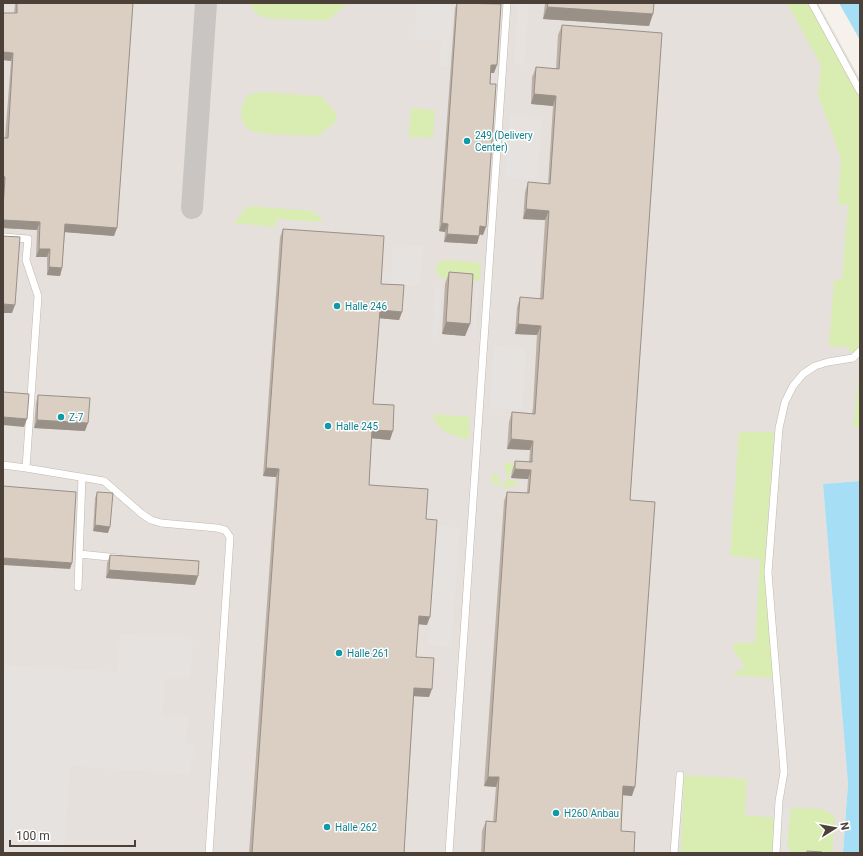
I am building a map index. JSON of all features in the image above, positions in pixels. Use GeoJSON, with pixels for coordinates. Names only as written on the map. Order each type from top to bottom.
{"type":"FeatureCollection","features":[{"type":"Feature","properties":{"kind":"street"},"geometry":{"type":"LineString","coordinates":[[449,853],[507,3]]}},
{"type":"Feature","properties":{"kind":"street"},"geometry":{"type":"LineString","coordinates":[[812,3],[860,91]]}},
{"type":"Feature","properties":{"kind":"street"},"geometry":{"type":"LineString","coordinates":[[3,237],[28,239],[26,260],[38,296],[26,468]]}},
{"type":"Feature","properties":{"kind":"street"},"geometry":{"type":"LineString","coordinates":[[776,853],[779,801],[784,772],[768,573],[779,428],[785,402],[793,386],[803,374],[815,366],[853,358],[860,351]]}},
{"type":"Feature","properties":{"kind":"street"},"geometry":{"type":"LineString","coordinates":[[3,466],[26,468],[104,481],[151,520],[161,523],[217,528],[225,530],[230,537],[209,853]]}},
{"type":"Feature","properties":{"kind":"street"},"geometry":{"type":"LineString","coordinates":[[78,587],[82,477]]}},
{"type":"Feature","properties":{"kind":"street"},"geometry":{"type":"LineString","coordinates":[[79,554],[126,558]]}},
{"type":"Feature","properties":{"kind":"street"},"geometry":{"type":"LineString","coordinates":[[674,853],[680,775]]}},
{"type":"Feature","properties":{"kind":"shaded area"},"geometry":{"type":"Polygon","coordinates":[[[3,3],[818,3],[860,79],[860,481],[823,484],[848,784],[843,853],[3,853],[3,3]]]}},
{"type":"Feature","properties":{"kind":"shaded area"},"geometry":{"type":"Polygon","coordinates":[[[417,3],[452,3],[448,66],[440,66],[441,40],[415,39],[417,3]]]}},
{"type":"Feature","properties":{"kind":"shaded area"},"geometry":{"type":"Polygon","coordinates":[[[518,3],[529,3],[524,65],[514,64],[518,3]]]}},
{"type":"Feature","properties":{"kind":"shaded area"},"geometry":{"type":"Polygon","coordinates":[[[510,115],[542,118],[537,180],[505,178],[510,115]]]}},
{"type":"Feature","properties":{"kind":"shaded area"},"geometry":{"type":"Polygon","coordinates":[[[393,244],[423,246],[420,286],[391,284],[393,244]]]}},
{"type":"Feature","properties":{"kind":"shaded area"},"geometry":{"type":"Polygon","coordinates":[[[476,284],[479,284],[475,338],[472,337],[476,284]]]}},
{"type":"Feature","properties":{"kind":"shaded area"},"geometry":{"type":"Polygon","coordinates":[[[435,287],[442,287],[438,337],[432,337],[435,287]]]}},
{"type":"Feature","properties":{"kind":"shaded area"},"geometry":{"type":"Polygon","coordinates":[[[494,346],[526,348],[522,410],[490,408],[494,346]]]}},
{"type":"Feature","properties":{"kind":"shaded area"},"geometry":{"type":"Polygon","coordinates":[[[437,526],[460,528],[451,647],[428,645],[437,526]]]}},
{"type":"Feature","properties":{"kind":"shaded area"},"geometry":{"type":"Polygon","coordinates":[[[120,634],[193,637],[190,679],[165,679],[162,715],[188,717],[186,742],[195,746],[189,774],[70,766],[64,853],[3,853],[3,665],[117,672],[120,634]]]}},
{"type":"Feature","properties":{"kind":"shaded area"},"geometry":{"type":"Polygon","coordinates":[[[781,808],[790,809],[787,845],[791,853],[779,853],[781,808]]]}},
{"type":"Feature","properties":{"kind":"green space"},"geometry":{"type":"Polygon","coordinates":[[[249,3],[348,3],[327,21],[267,18],[257,14],[249,3]]]}},
{"type":"Feature","properties":{"kind":"green space"},"geometry":{"type":"Polygon","coordinates":[[[787,3],[809,3],[860,98],[860,345],[853,352],[849,352],[849,347],[829,346],[834,280],[842,280],[848,205],[838,204],[841,159],[818,94],[821,65],[787,3]]]}},
{"type":"Feature","properties":{"kind":"green space"},"geometry":{"type":"Polygon","coordinates":[[[259,92],[321,96],[336,113],[336,121],[319,136],[255,132],[246,127],[243,123],[241,113],[243,104],[248,95],[259,92]]]}},
{"type":"Feature","properties":{"kind":"green space"},"geometry":{"type":"Polygon","coordinates":[[[411,108],[435,110],[433,138],[409,137],[411,108]]]}},
{"type":"Feature","properties":{"kind":"green space"},"geometry":{"type":"Polygon","coordinates":[[[249,206],[313,211],[324,222],[276,219],[275,227],[234,223],[249,206]]]}},
{"type":"Feature","properties":{"kind":"green space"},"geometry":{"type":"Polygon","coordinates":[[[443,260],[475,262],[481,264],[480,279],[478,281],[444,279],[436,273],[436,265],[443,260]]]}},
{"type":"Feature","properties":{"kind":"green space"},"geometry":{"type":"Polygon","coordinates":[[[860,366],[860,427],[853,428],[860,366]]]}},
{"type":"Feature","properties":{"kind":"green space"},"geometry":{"type":"Polygon","coordinates":[[[435,414],[470,417],[469,439],[458,437],[442,429],[435,421],[433,416],[435,414]]]}},
{"type":"Feature","properties":{"kind":"green space"},"geometry":{"type":"Polygon","coordinates":[[[739,432],[774,432],[764,572],[773,678],[732,675],[745,666],[733,650],[734,643],[755,643],[760,559],[730,556],[739,432]]]}},
{"type":"Feature","properties":{"kind":"green space"},"geometry":{"type":"Polygon","coordinates":[[[506,463],[515,463],[518,471],[510,470],[510,480],[517,481],[517,485],[502,487],[502,483],[507,481],[508,478],[504,465],[506,463]]]}},
{"type":"Feature","properties":{"kind":"green space"},"geometry":{"type":"Polygon","coordinates":[[[492,474],[499,476],[500,486],[492,483],[492,474]]]}},
{"type":"Feature","properties":{"kind":"green space"},"geometry":{"type":"Polygon","coordinates":[[[684,775],[747,779],[745,815],[775,818],[772,853],[681,853],[684,775]]]}},
{"type":"Feature","properties":{"kind":"green space"},"geometry":{"type":"Polygon","coordinates":[[[811,808],[832,814],[835,818],[832,853],[791,853],[787,845],[790,809],[811,808]]]}},
{"type":"Feature","properties":{"kind":"water"},"geometry":{"type":"Polygon","coordinates":[[[839,3],[860,3],[860,40],[839,3]]]}},
{"type":"Feature","properties":{"kind":"water"},"geometry":{"type":"Polygon","coordinates":[[[860,481],[860,853],[843,853],[848,784],[823,484],[860,481]]]}},
{"type":"Feature","properties":{"kind":"building"},"geometry":{"type":"Polygon","coordinates":[[[17,3],[133,3],[117,228],[65,224],[62,268],[49,267],[50,249],[39,249],[40,222],[3,220],[5,177],[3,176],[3,138],[8,138],[13,53],[3,52],[3,13],[17,13],[17,3]]]}},
{"type":"Feature","properties":{"kind":"building","name":"249 (Delivery Center)"},"geometry":{"type":"Polygon","coordinates":[[[457,3],[501,4],[497,65],[491,65],[490,84],[496,84],[486,227],[480,226],[479,236],[447,234],[448,224],[442,223],[457,3]]]}},
{"type":"Feature","properties":{"kind":"building"},"geometry":{"type":"Polygon","coordinates":[[[548,3],[654,3],[653,14],[547,7],[548,3]]]}},
{"type":"Feature","properties":{"kind":"building"},"geometry":{"type":"Polygon","coordinates":[[[562,25],[662,33],[630,500],[655,502],[635,787],[623,786],[621,831],[635,832],[634,853],[484,853],[486,821],[496,822],[499,777],[488,777],[507,492],[529,493],[531,470],[515,469],[515,461],[532,462],[533,441],[511,439],[512,412],[535,414],[541,326],[518,324],[520,297],[543,299],[549,211],[526,209],[528,182],[550,184],[556,96],[534,94],[536,67],[559,69],[562,25]]]}},
{"type":"Feature","properties":{"kind":"building"},"geometry":{"type":"Polygon","coordinates":[[[283,229],[384,236],[381,284],[404,285],[402,312],[380,310],[373,404],[394,405],[393,431],[372,430],[369,485],[428,489],[426,519],[437,520],[430,617],[419,616],[416,657],[434,658],[432,689],[414,688],[404,853],[252,853],[279,469],[266,468],[283,229]]]}},
{"type":"Feature","properties":{"kind":"building"},"geometry":{"type":"Polygon","coordinates":[[[3,236],[20,237],[15,305],[3,304],[3,236]]]}},
{"type":"Feature","properties":{"kind":"building"},"geometry":{"type":"Polygon","coordinates":[[[449,272],[473,274],[470,324],[446,322],[449,272]]]}},
{"type":"Feature","properties":{"kind":"building"},"geometry":{"type":"Polygon","coordinates":[[[3,392],[29,394],[27,419],[3,417],[3,392]]]}},
{"type":"Feature","properties":{"kind":"building","name":"Z-7"},"geometry":{"type":"Polygon","coordinates":[[[38,395],[90,398],[88,423],[37,420],[38,395]]]}},
{"type":"Feature","properties":{"kind":"building"},"geometry":{"type":"Polygon","coordinates":[[[3,486],[76,492],[72,563],[3,558],[3,486]]]}},
{"type":"Feature","properties":{"kind":"building"},"geometry":{"type":"Polygon","coordinates":[[[97,492],[113,493],[110,527],[95,525],[97,492]]]}},
{"type":"Feature","properties":{"kind":"building"},"geometry":{"type":"Polygon","coordinates":[[[110,555],[199,561],[198,576],[109,570],[110,555]]]}},
{"type":"Feature","properties":{"kind":"building"},"geometry":{"type":"Polygon","coordinates":[[[807,851],[822,852],[822,853],[807,853],[807,851]]]}},
{"type":"Feature","properties":{"kind":"taxiway"},"geometry":{"type":"LineString","coordinates":[[192,208],[206,3]]}},
{"type":"Feature","properties":{"kind":"place","name":"249 (Delivery Center)"},"geometry":{"type":"Point","coordinates":[467,141]}},
{"type":"Feature","properties":{"kind":"place","name":"Halle 246"},"geometry":{"type":"Point","coordinates":[337,306]}},
{"type":"Feature","properties":{"kind":"place","name":"Z-7"},"geometry":{"type":"Point","coordinates":[61,417]}},
{"type":"Feature","properties":{"kind":"place","name":"Halle 245"},"geometry":{"type":"Point","coordinates":[328,426]}},
{"type":"Feature","properties":{"kind":"place","name":"Halle 261"},"geometry":{"type":"Point","coordinates":[339,653]}},
{"type":"Feature","properties":{"kind":"place","name":"H260 Anbau"},"geometry":{"type":"Point","coordinates":[556,813]}},
{"type":"Feature","properties":{"kind":"place","name":"Halle 262"},"geometry":{"type":"Point","coordinates":[327,827]}}]}
